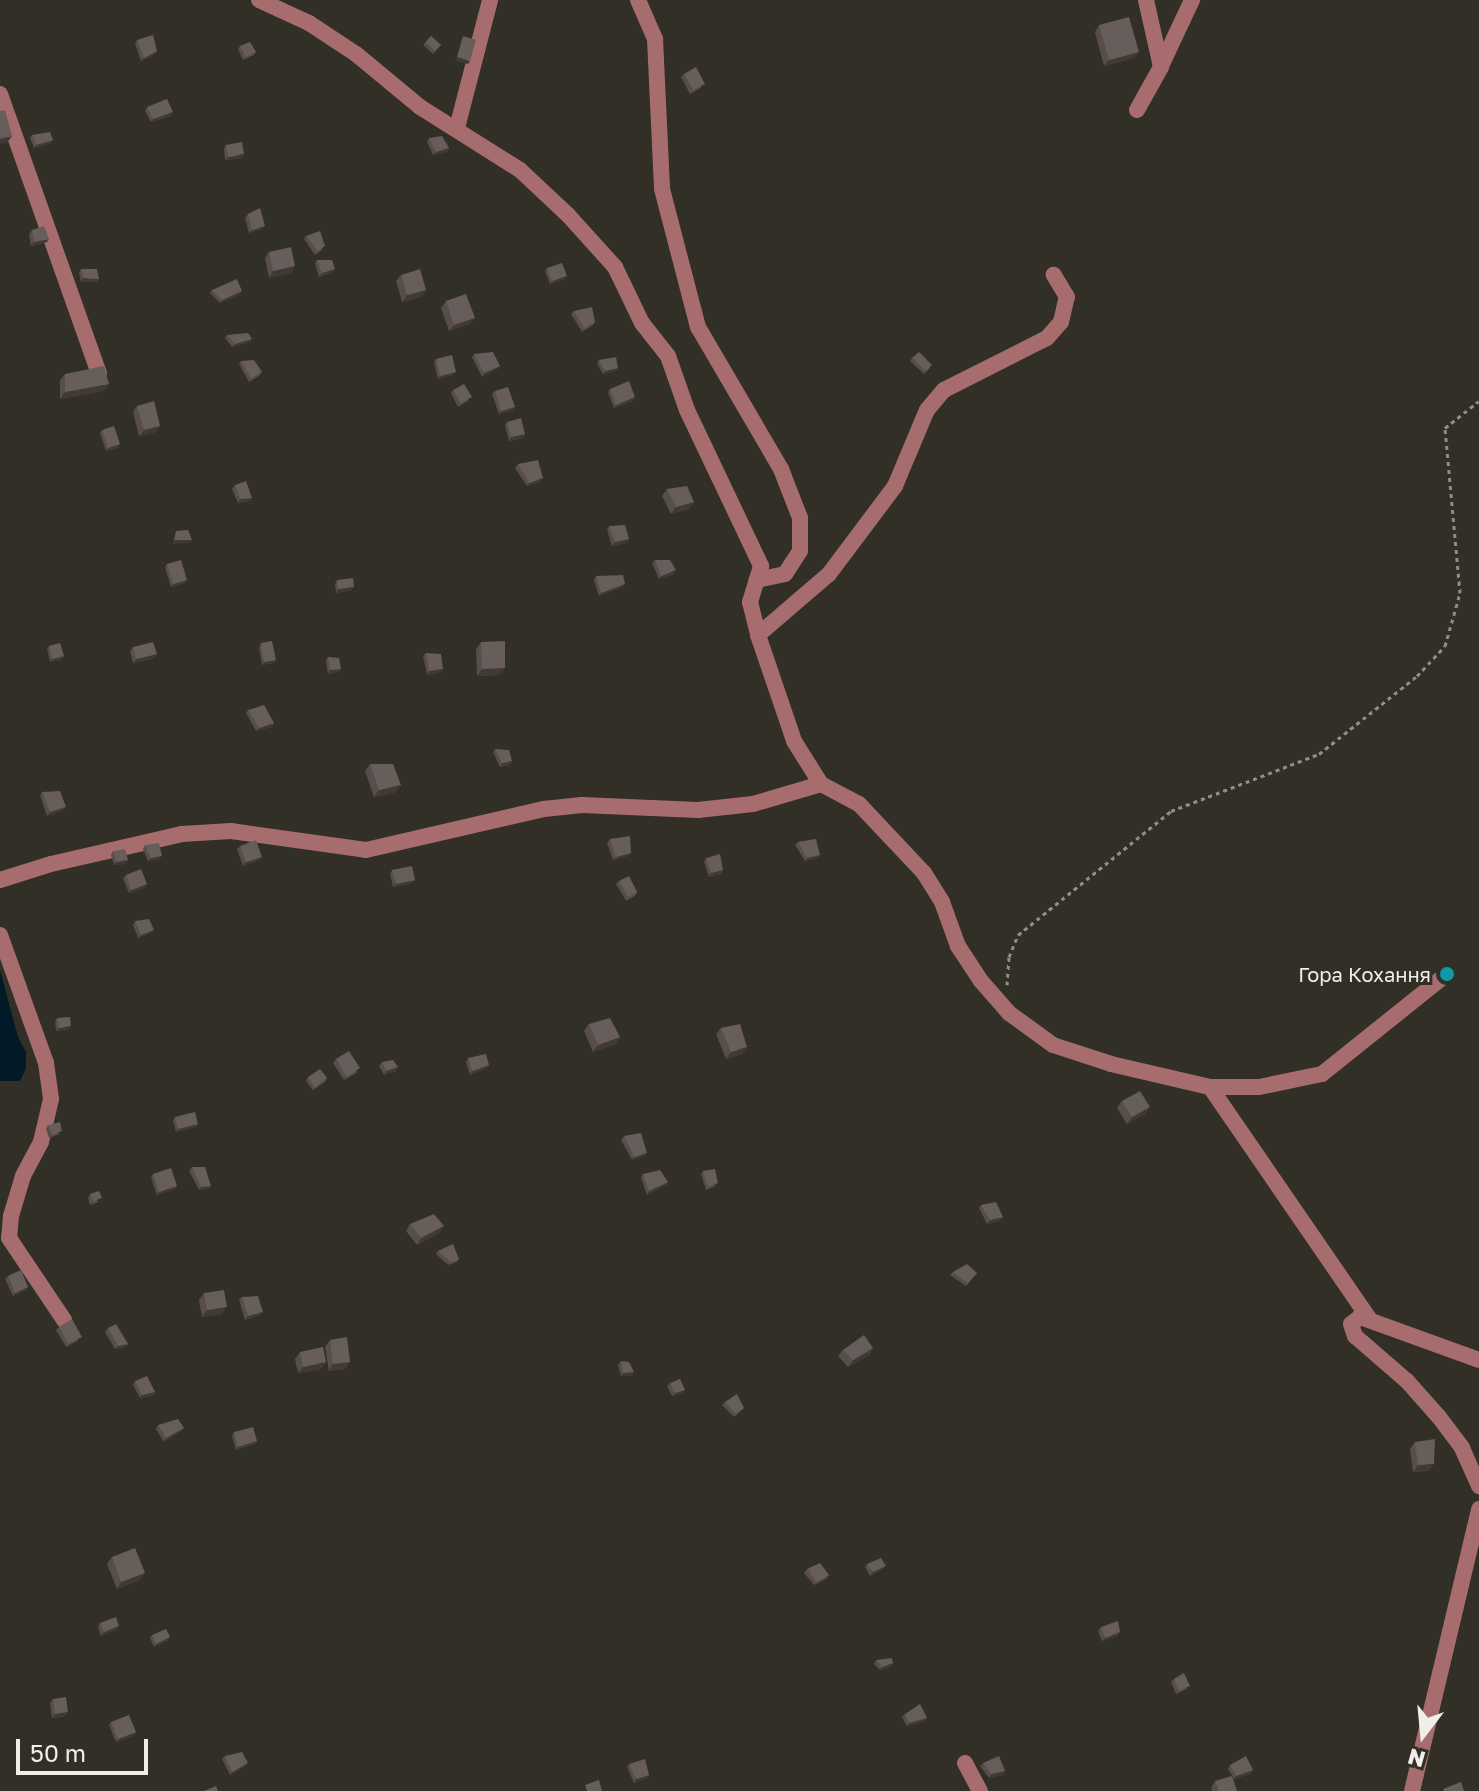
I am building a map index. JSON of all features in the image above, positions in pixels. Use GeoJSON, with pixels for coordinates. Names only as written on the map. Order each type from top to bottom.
{"type":"FeatureCollection","features":[{"type":"Feature","properties":{"kind":"street"},"geometry":{"type":"LineString","coordinates":[[259,0],[321,30],[356,54],[420,107],[520,170],[568,215],[615,267],[642,323],[668,356],[687,410],[761,566],[750,602],[794,741],[821,784],[859,804],[924,873],[942,902],[958,946],[981,981],[1014,1016],[1053,1045],[1124,1067],[1210,1087],[1259,1087],[1322,1074],[1447,974]]}},
{"type":"Feature","properties":{"kind":"street"},"geometry":{"type":"LineString","coordinates":[[457,128],[490,0]]}},
{"type":"Feature","properties":{"kind":"street"},"geometry":{"type":"LineString","coordinates":[[638,0],[655,39],[662,189],[698,327],[781,469],[800,518],[800,551],[785,574],[757,580]]}},
{"type":"Feature","properties":{"kind":"street"},"geometry":{"type":"LineString","coordinates":[[1146,0],[1161,67]]}},
{"type":"Feature","properties":{"kind":"street"},"geometry":{"type":"LineString","coordinates":[[1137,110],[1192,0]]}},
{"type":"Feature","properties":{"kind":"street"},"geometry":{"type":"LineString","coordinates":[[0,94],[99,373]]}},
{"type":"Feature","properties":{"kind":"street"},"geometry":{"type":"LineString","coordinates":[[758,635],[829,574],[895,486],[927,410],[944,390],[1047,338],[1061,322],[1067,297],[1054,275]]}},
{"type":"Feature","properties":{"kind":"street"},"geometry":{"type":"LineString","coordinates":[[0,880],[51,864],[182,834],[231,831],[366,850],[544,809],[636,805],[698,810],[753,804],[821,784]]}},
{"type":"Feature","properties":{"kind":"street"},"geometry":{"type":"LineString","coordinates":[[0,935],[46,1063],[51,1099],[41,1142],[23,1176],[11,1216],[9,1238],[64,1320]]}},
{"type":"Feature","properties":{"kind":"street"},"geometry":{"type":"LineString","coordinates":[[1210,1087],[1365,1319],[1479,1360]]}},
{"type":"Feature","properties":{"kind":"street"},"geometry":{"type":"LineString","coordinates":[[1365,1319],[1351,1324],[1355,1336],[1407,1381],[1439,1417],[1462,1448],[1479,1486]]}},
{"type":"Feature","properties":{"kind":"street"},"geometry":{"type":"LineString","coordinates":[[1412,1791],[1479,1509]]}},
{"type":"Feature","properties":{"kind":"street"},"geometry":{"type":"LineString","coordinates":[[965,1763],[980,1791]]}},
{"type":"Feature","properties":{"kind":"path"},"geometry":{"type":"LineString","coordinates":[[1014,1016],[1006,972],[1018,935],[1171,811],[1319,754],[1417,676],[1445,646],[1460,593],[1445,428],[1479,401]]}},
{"type":"Feature","properties":{"kind":"water"},"geometry":{"type":"Polygon","coordinates":[[[0,970],[18,1037],[26,1052],[26,1068],[20,1081],[0,1081],[0,970]]]}},
{"type":"Feature","properties":{"kind":"building"},"geometry":{"type":"Polygon","coordinates":[[[1129,17],[1139,52],[1109,60],[1099,25],[1129,17]]]}},
{"type":"Feature","properties":{"kind":"building"},"geometry":{"type":"Polygon","coordinates":[[[153,35],[157,51],[144,58],[137,40],[153,35]]]}},
{"type":"Feature","properties":{"kind":"building"},"geometry":{"type":"Polygon","coordinates":[[[431,36],[441,45],[435,51],[426,42],[431,36]]]}},
{"type":"Feature","properties":{"kind":"building"},"geometry":{"type":"Polygon","coordinates":[[[463,36],[476,40],[470,61],[457,57],[463,36]]]}},
{"type":"Feature","properties":{"kind":"building"},"geometry":{"type":"Polygon","coordinates":[[[250,42],[256,52],[246,57],[240,46],[250,42]]]}},
{"type":"Feature","properties":{"kind":"building"},"geometry":{"type":"Polygon","coordinates":[[[696,67],[705,84],[693,90],[684,74],[696,67]]]}},
{"type":"Feature","properties":{"kind":"building"},"geometry":{"type":"Polygon","coordinates":[[[167,99],[173,112],[153,119],[147,107],[167,99]]]}},
{"type":"Feature","properties":{"kind":"building"},"geometry":{"type":"Polygon","coordinates":[[[5,110],[12,136],[0,139],[0,111],[5,110]]]}},
{"type":"Feature","properties":{"kind":"building"},"geometry":{"type":"Polygon","coordinates":[[[50,132],[53,140],[36,145],[32,135],[50,132]]]}},
{"type":"Feature","properties":{"kind":"building"},"geometry":{"type":"Polygon","coordinates":[[[442,136],[449,148],[436,152],[429,138],[442,136]]]}},
{"type":"Feature","properties":{"kind":"building"},"geometry":{"type":"Polygon","coordinates":[[[242,142],[244,154],[228,157],[226,145],[242,142]]]}},
{"type":"Feature","properties":{"kind":"building"},"geometry":{"type":"Polygon","coordinates":[[[260,208],[265,226],[252,230],[248,214],[260,208]]]}},
{"type":"Feature","properties":{"kind":"building"},"geometry":{"type":"Polygon","coordinates":[[[44,226],[49,239],[34,242],[32,230],[44,226]]]}},
{"type":"Feature","properties":{"kind":"building"},"geometry":{"type":"Polygon","coordinates":[[[320,231],[325,246],[318,251],[306,236],[320,231]]]}},
{"type":"Feature","properties":{"kind":"building"},"geometry":{"type":"Polygon","coordinates":[[[291,247],[295,266],[273,271],[269,252],[291,247]]]}},
{"type":"Feature","properties":{"kind":"building"},"geometry":{"type":"Polygon","coordinates":[[[317,260],[332,260],[335,269],[322,273],[317,260]]]}},
{"type":"Feature","properties":{"kind":"building"},"geometry":{"type":"Polygon","coordinates":[[[562,263],[567,276],[552,281],[547,268],[562,263]]]}},
{"type":"Feature","properties":{"kind":"building"},"geometry":{"type":"Polygon","coordinates":[[[81,269],[97,269],[99,279],[83,278],[81,269]]]}},
{"type":"Feature","properties":{"kind":"building"},"geometry":{"type":"Polygon","coordinates":[[[420,269],[426,290],[407,295],[401,275],[420,269]]]}},
{"type":"Feature","properties":{"kind":"building"},"geometry":{"type":"Polygon","coordinates":[[[237,279],[242,291],[222,300],[212,290],[237,279]]]}},
{"type":"Feature","properties":{"kind":"building"},"geometry":{"type":"Polygon","coordinates":[[[466,294],[475,318],[454,325],[446,301],[466,294]]]}},
{"type":"Feature","properties":{"kind":"building"},"geometry":{"type":"Polygon","coordinates":[[[592,307],[595,322],[584,328],[574,311],[592,307]]]}},
{"type":"Feature","properties":{"kind":"building"},"geometry":{"type":"Polygon","coordinates":[[[248,333],[252,339],[235,344],[227,335],[248,333]]]}},
{"type":"Feature","properties":{"kind":"building"},"geometry":{"type":"Polygon","coordinates":[[[493,352],[500,366],[484,373],[474,354],[493,352]]]}},
{"type":"Feature","properties":{"kind":"building"},"geometry":{"type":"Polygon","coordinates":[[[919,352],[932,365],[926,371],[912,358],[919,352]]]}},
{"type":"Feature","properties":{"kind":"building"},"geometry":{"type":"Polygon","coordinates":[[[452,355],[456,372],[440,376],[436,359],[452,355]]]}},
{"type":"Feature","properties":{"kind":"building"},"geometry":{"type":"Polygon","coordinates":[[[616,357],[618,368],[605,371],[599,360],[616,357]]]}},
{"type":"Feature","properties":{"kind":"building"},"geometry":{"type":"Polygon","coordinates":[[[254,360],[262,372],[251,378],[241,361],[254,360]]]}},
{"type":"Feature","properties":{"kind":"building"},"geometry":{"type":"Polygon","coordinates":[[[104,366],[109,384],[65,392],[65,374],[104,366]]]}},
{"type":"Feature","properties":{"kind":"building"},"geometry":{"type":"Polygon","coordinates":[[[629,381],[635,397],[616,405],[610,389],[629,381]]]}},
{"type":"Feature","properties":{"kind":"building"},"geometry":{"type":"Polygon","coordinates":[[[464,384],[472,397],[461,403],[453,390],[464,384]]]}},
{"type":"Feature","properties":{"kind":"building"},"geometry":{"type":"Polygon","coordinates":[[[508,387],[515,407],[501,411],[495,391],[508,387]]]}},
{"type":"Feature","properties":{"kind":"building"},"geometry":{"type":"Polygon","coordinates":[[[154,401],[160,426],[144,430],[137,406],[154,401]]]}},
{"type":"Feature","properties":{"kind":"building"},"geometry":{"type":"Polygon","coordinates":[[[521,418],[525,434],[511,437],[507,422],[521,418]]]}},
{"type":"Feature","properties":{"kind":"building"},"geometry":{"type":"Polygon","coordinates":[[[114,426],[120,444],[108,448],[102,430],[114,426]]]}},
{"type":"Feature","properties":{"kind":"building"},"geometry":{"type":"Polygon","coordinates":[[[538,460],[543,478],[529,483],[518,464],[538,460]]]}},
{"type":"Feature","properties":{"kind":"building"},"geometry":{"type":"Polygon","coordinates":[[[246,481],[252,498],[240,499],[235,485],[246,481]]]}},
{"type":"Feature","properties":{"kind":"building"},"geometry":{"type":"Polygon","coordinates":[[[687,486],[694,502],[676,507],[667,489],[687,486]]]}},
{"type":"Feature","properties":{"kind":"building"},"geometry":{"type":"Polygon","coordinates":[[[625,525],[629,539],[615,542],[609,526],[625,525]]]}},
{"type":"Feature","properties":{"kind":"building"},"geometry":{"type":"Polygon","coordinates":[[[188,530],[192,540],[174,540],[176,531],[188,530]]]}},
{"type":"Feature","properties":{"kind":"building"},"geometry":{"type":"Polygon","coordinates":[[[181,560],[187,580],[173,584],[167,564],[181,560]]]}},
{"type":"Feature","properties":{"kind":"building"},"geometry":{"type":"Polygon","coordinates":[[[655,560],[670,560],[676,570],[661,576],[655,560]]]}},
{"type":"Feature","properties":{"kind":"building"},"geometry":{"type":"Polygon","coordinates":[[[623,575],[625,584],[601,593],[596,576],[623,575]]]}},
{"type":"Feature","properties":{"kind":"building"},"geometry":{"type":"Polygon","coordinates":[[[353,578],[354,587],[338,589],[337,580],[353,578]]]}},
{"type":"Feature","properties":{"kind":"building"},"geometry":{"type":"Polygon","coordinates":[[[272,641],[276,660],[264,662],[261,643],[272,641]]]}},
{"type":"Feature","properties":{"kind":"building"},"geometry":{"type":"Polygon","coordinates":[[[505,641],[505,668],[482,669],[481,642],[505,641]]]}},
{"type":"Feature","properties":{"kind":"building"},"geometry":{"type":"Polygon","coordinates":[[[153,642],[157,654],[136,659],[133,647],[153,642]]]}},
{"type":"Feature","properties":{"kind":"building"},"geometry":{"type":"Polygon","coordinates":[[[60,643],[64,656],[52,659],[49,646],[60,643]]]}},
{"type":"Feature","properties":{"kind":"building"},"geometry":{"type":"Polygon","coordinates":[[[426,653],[441,654],[443,669],[429,671],[426,653]]]}},
{"type":"Feature","properties":{"kind":"building"},"geometry":{"type":"Polygon","coordinates":[[[328,657],[339,658],[341,669],[330,670],[328,657]]]}},
{"type":"Feature","properties":{"kind":"building"},"geometry":{"type":"Polygon","coordinates":[[[264,705],[274,723],[259,728],[248,710],[264,705]]]}},
{"type":"Feature","properties":{"kind":"building"},"geometry":{"type":"Polygon","coordinates":[[[495,749],[509,750],[512,761],[502,763],[495,749]]]}},
{"type":"Feature","properties":{"kind":"building"},"geometry":{"type":"Polygon","coordinates":[[[370,764],[393,764],[401,785],[379,790],[370,764]]]}},
{"type":"Feature","properties":{"kind":"building"},"geometry":{"type":"Polygon","coordinates":[[[60,791],[66,807],[50,812],[42,792],[60,791]]]}},
{"type":"Feature","properties":{"kind":"building"},"geometry":{"type":"Polygon","coordinates":[[[630,836],[631,853],[616,857],[610,839],[630,836]]]}},
{"type":"Feature","properties":{"kind":"building"},"geometry":{"type":"Polygon","coordinates":[[[816,839],[820,855],[807,858],[798,842],[816,839]]]}},
{"type":"Feature","properties":{"kind":"building"},"geometry":{"type":"Polygon","coordinates":[[[256,840],[262,857],[246,862],[240,846],[256,840]]]}},
{"type":"Feature","properties":{"kind":"building"},"geometry":{"type":"Polygon","coordinates":[[[159,843],[162,856],[151,858],[145,845],[159,843]]]}},
{"type":"Feature","properties":{"kind":"building"},"geometry":{"type":"Polygon","coordinates":[[[125,849],[128,860],[116,862],[113,851],[125,849]]]}},
{"type":"Feature","properties":{"kind":"building"},"geometry":{"type":"Polygon","coordinates":[[[720,854],[723,870],[711,873],[706,858],[720,854]]]}},
{"type":"Feature","properties":{"kind":"building"},"geometry":{"type":"Polygon","coordinates":[[[412,866],[415,880],[396,884],[392,870],[412,866]]]}},
{"type":"Feature","properties":{"kind":"building"},"geometry":{"type":"Polygon","coordinates":[[[141,869],[147,884],[131,890],[126,875],[141,869]]]}},
{"type":"Feature","properties":{"kind":"building"},"geometry":{"type":"Polygon","coordinates":[[[629,876],[637,892],[628,897],[619,881],[629,876]]]}},
{"type":"Feature","properties":{"kind":"building"},"geometry":{"type":"Polygon","coordinates":[[[149,919],[154,930],[141,935],[135,921],[149,919]]]}},
{"type":"Feature","properties":{"kind":"building"},"geometry":{"type":"Polygon","coordinates":[[[70,1017],[71,1026],[59,1028],[57,1018],[70,1017]]]}},
{"type":"Feature","properties":{"kind":"building"},"geometry":{"type":"Polygon","coordinates":[[[610,1018],[620,1037],[598,1045],[589,1024],[610,1018]]]}},
{"type":"Feature","properties":{"kind":"building"},"geometry":{"type":"Polygon","coordinates":[[[740,1024],[747,1047],[731,1052],[721,1028],[740,1024]]]}},
{"type":"Feature","properties":{"kind":"building"},"geometry":{"type":"Polygon","coordinates":[[[349,1051],[360,1068],[347,1077],[336,1059],[349,1051]]]}},
{"type":"Feature","properties":{"kind":"building"},"geometry":{"type":"Polygon","coordinates":[[[486,1054],[489,1065],[472,1071],[468,1058],[486,1054]]]}},
{"type":"Feature","properties":{"kind":"building"},"geometry":{"type":"Polygon","coordinates":[[[393,1060],[398,1067],[386,1071],[382,1062],[393,1060]]]}},
{"type":"Feature","properties":{"kind":"building"},"geometry":{"type":"Polygon","coordinates":[[[320,1069],[327,1078],[315,1087],[308,1077],[320,1069]]]}},
{"type":"Feature","properties":{"kind":"building"},"geometry":{"type":"Polygon","coordinates":[[[1140,1091],[1150,1107],[1132,1117],[1122,1101],[1140,1091]]]}},
{"type":"Feature","properties":{"kind":"building"},"geometry":{"type":"Polygon","coordinates":[[[195,1112],[198,1124],[178,1129],[175,1117],[195,1112]]]}},
{"type":"Feature","properties":{"kind":"building"},"geometry":{"type":"Polygon","coordinates":[[[60,1122],[62,1131],[52,1135],[48,1125],[60,1122]]]}},
{"type":"Feature","properties":{"kind":"building"},"geometry":{"type":"Polygon","coordinates":[[[641,1133],[647,1153],[634,1157],[624,1136],[641,1133]]]}},
{"type":"Feature","properties":{"kind":"building"},"geometry":{"type":"Polygon","coordinates":[[[192,1167],[205,1167],[211,1186],[201,1187],[192,1167]]]}},
{"type":"Feature","properties":{"kind":"building"},"geometry":{"type":"Polygon","coordinates":[[[171,1168],[177,1186],[159,1192],[153,1174],[171,1168]]]}},
{"type":"Feature","properties":{"kind":"building"},"geometry":{"type":"Polygon","coordinates":[[[715,1169],[718,1183],[708,1187],[703,1171],[715,1169]]]}},
{"type":"Feature","properties":{"kind":"building"},"geometry":{"type":"Polygon","coordinates":[[[660,1170],[668,1182],[649,1191],[643,1174],[660,1170]]]}},
{"type":"Feature","properties":{"kind":"building"},"geometry":{"type":"Polygon","coordinates":[[[99,1191],[102,1198],[93,1201],[90,1194],[99,1191]]]}},
{"type":"Feature","properties":{"kind":"building"},"geometry":{"type":"Polygon","coordinates":[[[996,1202],[1003,1217],[990,1220],[981,1205],[996,1202]]]}},
{"type":"Feature","properties":{"kind":"building"},"geometry":{"type":"Polygon","coordinates":[[[434,1214],[444,1226],[421,1238],[410,1224],[434,1214]]]}},
{"type":"Feature","properties":{"kind":"building"},"geometry":{"type":"Polygon","coordinates":[[[453,1244],[459,1259],[451,1262],[438,1251],[453,1244]]]}},
{"type":"Feature","properties":{"kind":"building"},"geometry":{"type":"Polygon","coordinates":[[[967,1264],[977,1273],[968,1283],[953,1272],[967,1264]]]}},
{"type":"Feature","properties":{"kind":"building"},"geometry":{"type":"Polygon","coordinates":[[[21,1270],[28,1287],[15,1293],[8,1276],[21,1270]]]}},
{"type":"Feature","properties":{"kind":"building"},"geometry":{"type":"Polygon","coordinates":[[[224,1290],[227,1307],[207,1310],[204,1293],[224,1290]]]}},
{"type":"Feature","properties":{"kind":"building"},"geometry":{"type":"Polygon","coordinates":[[[258,1296],[263,1312],[248,1316],[242,1297],[258,1296]]]}},
{"type":"Feature","properties":{"kind":"building"},"geometry":{"type":"Polygon","coordinates":[[[72,1319],[82,1337],[68,1344],[59,1327],[72,1319]]]}},
{"type":"Feature","properties":{"kind":"building"},"geometry":{"type":"Polygon","coordinates":[[[116,1324],[128,1344],[118,1346],[108,1328],[116,1324]]]}},
{"type":"Feature","properties":{"kind":"building"},"geometry":{"type":"Polygon","coordinates":[[[864,1335],[873,1348],[853,1360],[843,1350],[864,1335]]]}},
{"type":"Feature","properties":{"kind":"building"},"geometry":{"type":"Polygon","coordinates":[[[347,1337],[350,1362],[333,1364],[330,1340],[347,1337]]]}},
{"type":"Feature","properties":{"kind":"building"},"geometry":{"type":"Polygon","coordinates":[[[323,1347],[326,1362],[303,1367],[300,1352],[323,1347]]]}},
{"type":"Feature","properties":{"kind":"building"},"geometry":{"type":"Polygon","coordinates":[[[621,1361],[629,1362],[634,1372],[623,1373],[621,1361]]]}},
{"type":"Feature","properties":{"kind":"building"},"geometry":{"type":"Polygon","coordinates":[[[147,1376],[155,1392],[142,1395],[135,1381],[147,1376]]]}},
{"type":"Feature","properties":{"kind":"building"},"geometry":{"type":"Polygon","coordinates":[[[680,1379],[685,1390],[675,1393],[670,1383],[680,1379]]]}},
{"type":"Feature","properties":{"kind":"building"},"geometry":{"type":"Polygon","coordinates":[[[737,1394],[744,1408],[736,1414],[725,1402],[737,1394]]]}},
{"type":"Feature","properties":{"kind":"building"},"geometry":{"type":"Polygon","coordinates":[[[178,1419],[184,1428],[166,1438],[158,1425],[178,1419]]]}},
{"type":"Feature","properties":{"kind":"building"},"geometry":{"type":"Polygon","coordinates":[[[253,1427],[257,1441],[238,1447],[234,1432],[253,1427]]]}},
{"type":"Feature","properties":{"kind":"building"},"geometry":{"type":"Polygon","coordinates":[[[1435,1439],[1434,1464],[1418,1465],[1415,1442],[1435,1439]]]}},
{"type":"Feature","properties":{"kind":"building"},"geometry":{"type":"Polygon","coordinates":[[[135,1548],[145,1573],[121,1582],[112,1557],[135,1548]]]}},
{"type":"Feature","properties":{"kind":"building"},"geometry":{"type":"Polygon","coordinates":[[[881,1558],[886,1566],[873,1572],[867,1564],[881,1558]]]}},
{"type":"Feature","properties":{"kind":"building"},"geometry":{"type":"Polygon","coordinates":[[[820,1563],[829,1575],[816,1582],[807,1569],[820,1563]]]}},
{"type":"Feature","properties":{"kind":"building"},"geometry":{"type":"Polygon","coordinates":[[[116,1617],[119,1626],[104,1632],[100,1623],[116,1617]]]}},
{"type":"Feature","properties":{"kind":"building"},"geometry":{"type":"Polygon","coordinates":[[[1118,1621],[1120,1632],[1105,1638],[1101,1627],[1118,1621]]]}},
{"type":"Feature","properties":{"kind":"building"},"geometry":{"type":"Polygon","coordinates":[[[166,1629],[170,1637],[156,1644],[152,1635],[166,1629]]]}},
{"type":"Feature","properties":{"kind":"building"},"geometry":{"type":"Polygon","coordinates":[[[892,1658],[893,1663],[882,1667],[876,1660],[892,1658]]]}},
{"type":"Feature","properties":{"kind":"building"},"geometry":{"type":"Polygon","coordinates":[[[1184,1673],[1190,1686],[1179,1691],[1174,1679],[1184,1673]]]}},
{"type":"Feature","properties":{"kind":"building"},"geometry":{"type":"Polygon","coordinates":[[[66,1697],[68,1712],[55,1714],[53,1699],[66,1697]]]}},
{"type":"Feature","properties":{"kind":"building"},"geometry":{"type":"Polygon","coordinates":[[[920,1704],[927,1718],[909,1723],[905,1714],[920,1704]]]}},
{"type":"Feature","properties":{"kind":"building"},"geometry":{"type":"Polygon","coordinates":[[[129,1715],[136,1732],[118,1739],[111,1722],[129,1715]]]}},
{"type":"Feature","properties":{"kind":"building"},"geometry":{"type":"Polygon","coordinates":[[[242,1752],[248,1763],[232,1772],[225,1756],[242,1752]]]}},
{"type":"Feature","properties":{"kind":"building"},"geometry":{"type":"Polygon","coordinates":[[[999,1756],[1005,1771],[991,1774],[983,1763],[999,1756]]]}},
{"type":"Feature","properties":{"kind":"building"},"geometry":{"type":"Polygon","coordinates":[[[1246,1756],[1253,1770],[1236,1776],[1230,1765],[1246,1756]]]}},
{"type":"Feature","properties":{"kind":"building"},"geometry":{"type":"Polygon","coordinates":[[[645,1759],[649,1775],[636,1779],[629,1764],[645,1759]]]}},
{"type":"Feature","properties":{"kind":"building"},"geometry":{"type":"Polygon","coordinates":[[[1232,1776],[1237,1791],[1219,1791],[1215,1781],[1232,1776]]]}},
{"type":"Feature","properties":{"kind":"building"},"geometry":{"type":"Polygon","coordinates":[[[599,1780],[602,1791],[587,1791],[585,1785],[599,1780]]]}},
{"type":"Feature","properties":{"kind":"building"},"geometry":{"type":"Polygon","coordinates":[[[1461,1782],[1464,1791],[1443,1789],[1461,1782]]]}},
{"type":"Feature","properties":{"kind":"place","name":"Гора Кохання"},"geometry":{"type":"Point","coordinates":[1447,974]}}]}
